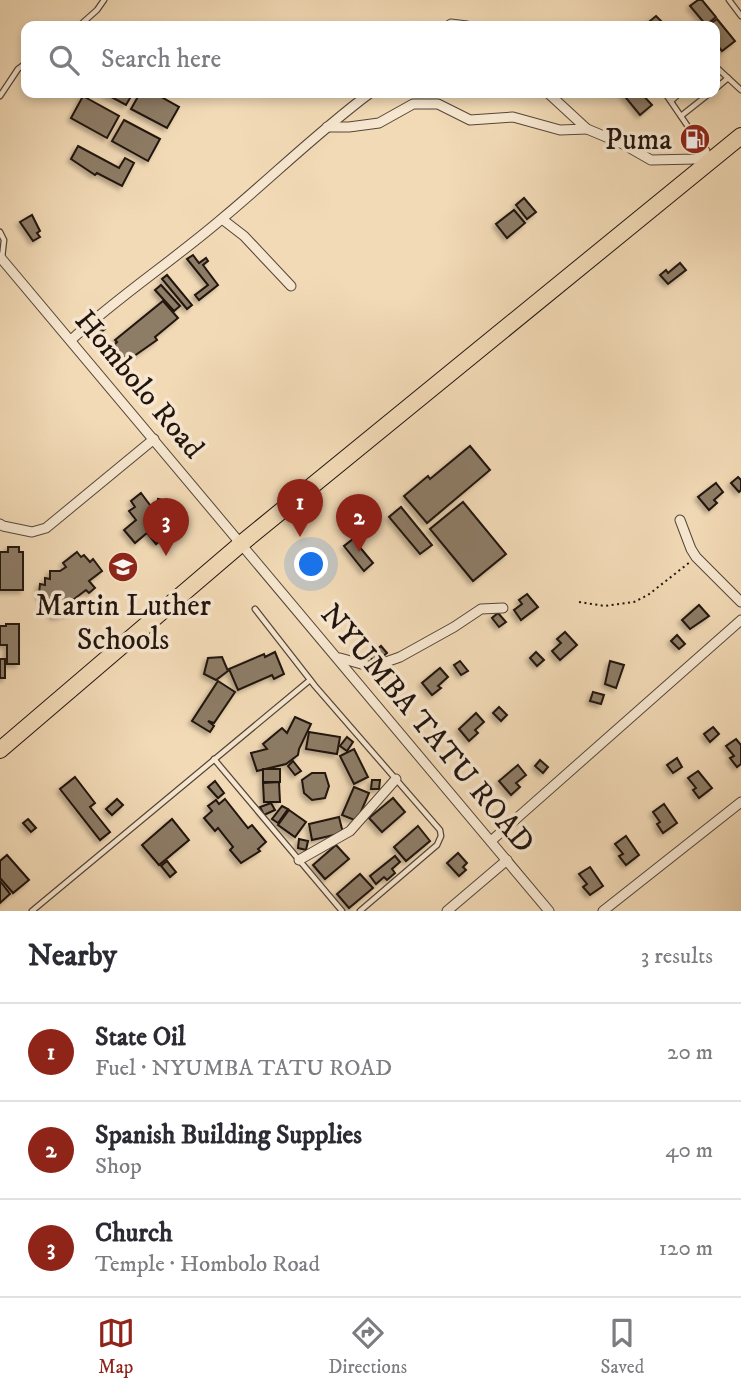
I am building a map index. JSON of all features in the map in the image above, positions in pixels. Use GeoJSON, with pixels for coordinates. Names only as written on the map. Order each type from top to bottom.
{"type":"FeatureCollection","features":[{"type":"Feature","properties":{"kind":"highway"},"geometry":{"type":"LineString","coordinates":[[0,750],[242,543],[708,155],[741,136]]}},
{"type":"Feature","properties":{"kind":"street"},"geometry":{"type":"LineString","coordinates":[[71,340],[100,314],[222,219],[364,98]]}},
{"type":"Feature","properties":{"kind":"street"},"geometry":{"type":"LineString","coordinates":[[553,98],[587,129],[623,144],[651,160],[696,159],[708,155]]}},
{"type":"Feature","properties":{"kind":"street"},"geometry":{"type":"LineString","coordinates":[[327,127],[379,123],[413,104],[438,104],[470,120],[513,117],[559,130],[587,129]]}},
{"type":"Feature","properties":{"kind":"street"},"geometry":{"type":"LineString","coordinates":[[222,219],[244,236],[291,286]]}},
{"type":"Feature","properties":{"kind":"street","name":"Hombolo Road"},"geometry":{"type":"LineString","coordinates":[[1,258],[242,543]]}},
{"type":"Feature","properties":{"kind":"street"},"geometry":{"type":"LineString","coordinates":[[0,524],[32,532],[46,528],[154,439]]}},
{"type":"Feature","properties":{"kind":"street"},"geometry":{"type":"LineString","coordinates":[[680,520],[696,557],[741,602]]}},
{"type":"Feature","properties":{"kind":"street","name":"NYUMBA TATU ROAD"},"geometry":{"type":"LineString","coordinates":[[242,543],[549,911]]}},
{"type":"Feature","properties":{"kind":"street"},"geometry":{"type":"LineString","coordinates":[[338,658],[372,667],[400,657],[481,609],[503,608]]}},
{"type":"Feature","properties":{"kind":"street"},"geometry":{"type":"LineString","coordinates":[[491,841],[741,620]]}},
{"type":"Feature","properties":{"kind":"street"},"geometry":{"type":"LineString","coordinates":[[299,860],[350,831],[396,779]]}},
{"type":"Feature","properties":{"kind":"street"},"geometry":{"type":"LineString","coordinates":[[603,911],[741,802]]}},
{"type":"Feature","properties":{"kind":"street"},"geometry":{"type":"LineString","coordinates":[[447,911],[507,860]]}},
{"type":"Feature","properties":{"kind":"lane"},"geometry":{"type":"LineString","coordinates":[[85,21],[104,0]]}},
{"type":"Feature","properties":{"kind":"lane"},"geometry":{"type":"LineString","coordinates":[[729,0],[741,16]]}},
{"type":"Feature","properties":{"kind":"lane"},"geometry":{"type":"LineString","coordinates":[[0,96],[21,67]]}},
{"type":"Feature","properties":{"kind":"lane"},"geometry":{"type":"LineString","coordinates":[[720,71],[741,90]]}},
{"type":"Feature","properties":{"kind":"lane"},"geometry":{"type":"LineString","coordinates":[[720,85],[728,78]]}},
{"type":"Feature","properties":{"kind":"lane"},"geometry":{"type":"LineString","coordinates":[[669,98],[708,155]]}},
{"type":"Feature","properties":{"kind":"lane"},"geometry":{"type":"LineString","coordinates":[[671,101],[674,98]]}},
{"type":"Feature","properties":{"kind":"lane"},"geometry":{"type":"LineString","coordinates":[[681,116],[704,98]]}},
{"type":"Feature","properties":{"kind":"lane"},"geometry":{"type":"LineString","coordinates":[[0,232],[4,240],[1,258]]}},
{"type":"Feature","properties":{"kind":"lane"},"geometry":{"type":"LineString","coordinates":[[255,609],[310,680],[435,824],[441,836],[437,845],[360,911]]}},
{"type":"Feature","properties":{"kind":"lane"},"geometry":{"type":"LineString","coordinates":[[32,911],[310,680]]}},
{"type":"Feature","properties":{"kind":"lane"},"geometry":{"type":"LineString","coordinates":[[214,760],[342,911]]}},
{"type":"Feature","properties":{"kind":"path"},"geometry":{"type":"LineString","coordinates":[[579,602],[605,606],[634,602],[648,595],[696,557]]}},
{"type":"Feature","properties":{"kind":"building"},"geometry":{"type":"Polygon","coordinates":[[[702,0],[716,17],[711,21],[703,21],[690,6],[702,0]]]}},
{"type":"Feature","properties":{"kind":"building"},"geometry":{"type":"Polygon","coordinates":[[[720,23],[735,41],[722,51],[720,48],[720,23]]]}},
{"type":"Feature","properties":{"kind":"building"},"geometry":{"type":"Polygon","coordinates":[[[82,98],[119,116],[107,138],[71,118],[82,98]]]}},
{"type":"Feature","properties":{"kind":"building"},"geometry":{"type":"Polygon","coordinates":[[[113,98],[130,98],[126,105],[113,98]]]}},
{"type":"Feature","properties":{"kind":"building"},"geometry":{"type":"Polygon","coordinates":[[[137,98],[163,98],[179,107],[167,128],[131,109],[137,98]]]}},
{"type":"Feature","properties":{"kind":"building"},"geometry":{"type":"Polygon","coordinates":[[[626,98],[646,98],[652,105],[640,115],[626,98]]]}},
{"type":"Feature","properties":{"kind":"building"},"geometry":{"type":"Polygon","coordinates":[[[124,120],[160,139],[148,161],[112,141],[124,120]]]}},
{"type":"Feature","properties":{"kind":"building"},"geometry":{"type":"Polygon","coordinates":[[[78,146],[119,168],[125,158],[134,163],[122,186],[97,173],[95,175],[71,159],[78,146]]]}},
{"type":"Feature","properties":{"kind":"building"},"geometry":{"type":"Polygon","coordinates":[[[524,198],[536,212],[527,219],[516,205],[524,198]]]}},
{"type":"Feature","properties":{"kind":"building"},"geometry":{"type":"Polygon","coordinates":[[[514,210],[525,223],[507,238],[496,224],[514,210]]]}},
{"type":"Feature","properties":{"kind":"building"},"geometry":{"type":"Polygon","coordinates":[[[32,215],[40,231],[37,233],[40,237],[33,241],[20,222],[32,215]]]}},
{"type":"Feature","properties":{"kind":"building"},"geometry":{"type":"Polygon","coordinates":[[[193,255],[199,263],[206,258],[208,261],[203,265],[218,285],[199,300],[195,295],[208,285],[187,259],[193,255]]]}},
{"type":"Feature","properties":{"kind":"building"},"geometry":{"type":"Polygon","coordinates":[[[680,263],[686,270],[668,284],[660,275],[666,270],[668,273],[680,263]]]}},
{"type":"Feature","properties":{"kind":"building"},"geometry":{"type":"Polygon","coordinates":[[[167,275],[192,305],[187,309],[162,279],[167,275]]]}},
{"type":"Feature","properties":{"kind":"building"},"geometry":{"type":"Polygon","coordinates":[[[161,285],[180,306],[174,311],[155,290],[161,285]]]}},
{"type":"Feature","properties":{"kind":"building"},"geometry":{"type":"Polygon","coordinates":[[[163,301],[178,318],[155,337],[157,340],[127,361],[114,345],[117,342],[115,340],[163,301]]]}},
{"type":"Feature","properties":{"kind":"building"},"geometry":{"type":"Polygon","coordinates":[[[99,323],[105,329],[100,333],[104,338],[101,341],[91,329],[99,323]]]}},
{"type":"Feature","properties":{"kind":"building"},"geometry":{"type":"Polygon","coordinates":[[[470,446],[490,470],[427,523],[404,496],[428,476],[430,479],[470,446]]]}},
{"type":"Feature","properties":{"kind":"building"},"geometry":{"type":"Polygon","coordinates":[[[738,477],[741,480],[739,492],[731,483],[738,477]]]}},
{"type":"Feature","properties":{"kind":"building"},"geometry":{"type":"Polygon","coordinates":[[[716,483],[723,492],[714,500],[717,503],[709,510],[698,497],[716,483]]]}},
{"type":"Feature","properties":{"kind":"building"},"geometry":{"type":"Polygon","coordinates":[[[141,493],[150,505],[157,505],[158,499],[163,500],[168,508],[164,523],[171,532],[156,544],[147,533],[135,543],[124,530],[136,520],[129,511],[135,507],[131,501],[141,493]]]}},
{"type":"Feature","properties":{"kind":"building"},"geometry":{"type":"Polygon","coordinates":[[[463,502],[506,554],[473,581],[430,529],[463,502]]]}},
{"type":"Feature","properties":{"kind":"building"},"geometry":{"type":"Polygon","coordinates":[[[401,507],[432,545],[420,554],[389,517],[401,507]]]}},
{"type":"Feature","properties":{"kind":"building"},"geometry":{"type":"Polygon","coordinates":[[[353,539],[373,563],[364,571],[344,546],[353,539]]]}},
{"type":"Feature","properties":{"kind":"building"},"geometry":{"type":"Polygon","coordinates":[[[8,547],[19,547],[19,552],[23,552],[23,590],[0,590],[0,552],[8,552],[8,547]]]}},
{"type":"Feature","properties":{"kind":"building"},"geometry":{"type":"Polygon","coordinates":[[[77,552],[90,562],[93,559],[102,571],[89,581],[95,588],[89,593],[86,590],[65,606],[68,607],[69,613],[54,617],[39,594],[40,584],[45,585],[45,578],[50,579],[50,571],[60,571],[66,567],[63,563],[77,552]]]}},
{"type":"Feature","properties":{"kind":"building"},"geometry":{"type":"Polygon","coordinates":[[[527,594],[538,607],[521,620],[514,610],[522,604],[519,600],[527,594]]]}},
{"type":"Feature","properties":{"kind":"building"},"geometry":{"type":"Polygon","coordinates":[[[699,605],[709,616],[690,629],[682,620],[699,605]]]}},
{"type":"Feature","properties":{"kind":"building"},"geometry":{"type":"Polygon","coordinates":[[[498,613],[506,622],[499,627],[492,618],[498,613]]]}},
{"type":"Feature","properties":{"kind":"building"},"geometry":{"type":"Polygon","coordinates":[[[19,624],[19,664],[7,664],[7,645],[0,645],[0,626],[19,624]]]}},
{"type":"Feature","properties":{"kind":"building"},"geometry":{"type":"Polygon","coordinates":[[[565,632],[577,645],[560,660],[552,651],[561,643],[557,639],[565,632]]]}},
{"type":"Feature","properties":{"kind":"building"},"geometry":{"type":"Polygon","coordinates":[[[677,635],[685,644],[679,649],[671,641],[677,635]]]}},
{"type":"Feature","properties":{"kind":"building"},"geometry":{"type":"Polygon","coordinates":[[[381,646],[387,653],[375,663],[369,656],[381,646]]]}},
{"type":"Feature","properties":{"kind":"building"},"geometry":{"type":"Polygon","coordinates":[[[275,652],[284,674],[274,679],[272,675],[238,690],[229,669],[275,652]]]}},
{"type":"Feature","properties":{"kind":"building"},"geometry":{"type":"Polygon","coordinates":[[[536,652],[544,660],[537,666],[530,658],[536,652]]]}},
{"type":"Feature","properties":{"kind":"building"},"geometry":{"type":"Polygon","coordinates":[[[222,657],[228,671],[216,680],[204,674],[208,658],[222,657]]]}},
{"type":"Feature","properties":{"kind":"building"},"geometry":{"type":"Polygon","coordinates":[[[0,659],[5,659],[5,678],[0,678],[0,659]]]}},
{"type":"Feature","properties":{"kind":"building"},"geometry":{"type":"Polygon","coordinates":[[[460,661],[468,671],[461,675],[454,665],[460,661]]]}},
{"type":"Feature","properties":{"kind":"building"},"geometry":{"type":"Polygon","coordinates":[[[610,661],[624,665],[616,688],[605,684],[610,661]]]}},
{"type":"Feature","properties":{"kind":"building"},"geometry":{"type":"Polygon","coordinates":[[[440,668],[448,677],[432,695],[422,683],[440,668]]]}},
{"type":"Feature","properties":{"kind":"building"},"geometry":{"type":"Polygon","coordinates":[[[218,681],[235,692],[214,723],[208,721],[214,726],[210,732],[192,721],[218,681]]]}},
{"type":"Feature","properties":{"kind":"building"},"geometry":{"type":"Polygon","coordinates":[[[593,692],[604,695],[601,704],[590,701],[593,692]]]}},
{"type":"Feature","properties":{"kind":"building"},"geometry":{"type":"Polygon","coordinates":[[[499,707],[507,715],[501,721],[493,713],[499,707]]]}},
{"type":"Feature","properties":{"kind":"building"},"geometry":{"type":"Polygon","coordinates":[[[476,713],[484,722],[475,730],[478,733],[469,741],[459,729],[476,713]]]}},
{"type":"Feature","properties":{"kind":"building"},"geometry":{"type":"Polygon","coordinates":[[[295,717],[311,724],[298,755],[286,764],[257,771],[251,753],[267,749],[263,744],[282,728],[287,733],[295,717]]]}},
{"type":"Feature","properties":{"kind":"building"},"geometry":{"type":"Polygon","coordinates":[[[713,727],[719,734],[710,742],[704,734],[713,727]]]}},
{"type":"Feature","properties":{"kind":"building"},"geometry":{"type":"Polygon","coordinates":[[[309,732],[340,737],[337,754],[306,749],[309,732]]]}},
{"type":"Feature","properties":{"kind":"building"},"geometry":{"type":"Polygon","coordinates":[[[347,737],[353,742],[347,751],[340,746],[347,737]]]}},
{"type":"Feature","properties":{"kind":"building"},"geometry":{"type":"Polygon","coordinates":[[[736,739],[741,745],[741,764],[737,767],[730,758],[734,756],[726,746],[736,739]]]}},
{"type":"Feature","properties":{"kind":"building"},"geometry":{"type":"Polygon","coordinates":[[[354,749],[368,777],[354,784],[340,756],[354,749]]]}},
{"type":"Feature","properties":{"kind":"building"},"geometry":{"type":"Polygon","coordinates":[[[677,758],[682,767],[673,773],[667,765],[677,758]]]}},
{"type":"Feature","properties":{"kind":"building"},"geometry":{"type":"Polygon","coordinates":[[[540,760],[548,767],[543,773],[535,766],[540,760]]]}},
{"type":"Feature","properties":{"kind":"building"},"geometry":{"type":"Polygon","coordinates":[[[293,761],[301,771],[295,775],[288,766],[293,761]]]}},
{"type":"Feature","properties":{"kind":"building"},"geometry":{"type":"Polygon","coordinates":[[[518,765],[526,775],[516,783],[520,787],[511,795],[499,781],[518,765]]]}},
{"type":"Feature","properties":{"kind":"building"},"geometry":{"type":"Polygon","coordinates":[[[263,769],[280,769],[280,782],[263,782],[263,769]]]}},
{"type":"Feature","properties":{"kind":"building"},"geometry":{"type":"Polygon","coordinates":[[[698,771],[712,788],[699,798],[693,790],[696,788],[688,778],[698,771]]]}},
{"type":"Feature","properties":{"kind":"building"},"geometry":{"type":"Polygon","coordinates":[[[312,773],[325,773],[329,786],[325,798],[312,800],[304,793],[302,780],[312,773]]]}},
{"type":"Feature","properties":{"kind":"building"},"geometry":{"type":"Polygon","coordinates":[[[75,777],[95,803],[90,807],[110,832],[100,840],[60,789],[75,777]]]}},
{"type":"Feature","properties":{"kind":"building"},"geometry":{"type":"Polygon","coordinates":[[[372,780],[380,780],[379,789],[371,789],[372,780]]]}},
{"type":"Feature","properties":{"kind":"building"},"geometry":{"type":"Polygon","coordinates":[[[215,781],[224,793],[218,798],[208,787],[215,781]]]}},
{"type":"Feature","properties":{"kind":"building"},"geometry":{"type":"Polygon","coordinates":[[[279,782],[280,802],[264,802],[263,783],[279,782]]]}},
{"type":"Feature","properties":{"kind":"building"},"geometry":{"type":"Polygon","coordinates":[[[354,787],[369,793],[357,821],[342,815],[354,787]]]}},
{"type":"Feature","properties":{"kind":"building"},"geometry":{"type":"Polygon","coordinates":[[[393,798],[405,812],[382,832],[369,818],[393,798]]]}},
{"type":"Feature","properties":{"kind":"building"},"geometry":{"type":"Polygon","coordinates":[[[117,799],[123,805],[112,815],[106,809],[117,799]]]}},
{"type":"Feature","properties":{"kind":"building"},"geometry":{"type":"Polygon","coordinates":[[[225,799],[248,828],[252,825],[266,842],[258,849],[260,851],[241,863],[230,850],[233,847],[218,828],[215,831],[204,818],[212,811],[208,806],[216,800],[219,804],[225,799]]]}},
{"type":"Feature","properties":{"kind":"building"},"geometry":{"type":"Polygon","coordinates":[[[271,803],[275,810],[264,815],[260,807],[271,803]]]}},
{"type":"Feature","properties":{"kind":"building"},"geometry":{"type":"Polygon","coordinates":[[[664,804],[677,823],[663,833],[653,812],[664,804]]]}},
{"type":"Feature","properties":{"kind":"building"},"geometry":{"type":"Polygon","coordinates":[[[282,806],[288,809],[278,823],[272,819],[282,806]]]}},
{"type":"Feature","properties":{"kind":"building"},"geometry":{"type":"Polygon","coordinates":[[[289,810],[306,822],[295,837],[278,825],[289,810]]]}},
{"type":"Feature","properties":{"kind":"building"},"geometry":{"type":"Polygon","coordinates":[[[339,817],[343,833],[312,840],[309,824],[339,817]]]}},
{"type":"Feature","properties":{"kind":"building"},"geometry":{"type":"Polygon","coordinates":[[[28,819],[36,828],[31,832],[23,823],[28,819]]]}},
{"type":"Feature","properties":{"kind":"building"},"geometry":{"type":"Polygon","coordinates":[[[172,819],[189,840],[159,865],[142,845],[172,819]]]}},
{"type":"Feature","properties":{"kind":"building"},"geometry":{"type":"Polygon","coordinates":[[[418,826],[430,841],[406,861],[394,847],[418,826]]]}},
{"type":"Feature","properties":{"kind":"building"},"geometry":{"type":"Polygon","coordinates":[[[626,836],[639,855],[626,865],[619,856],[623,854],[615,844],[626,836]]]}},
{"type":"Feature","properties":{"kind":"building"},"geometry":{"type":"Polygon","coordinates":[[[299,839],[308,841],[306,850],[298,848],[299,839]]]}},
{"type":"Feature","properties":{"kind":"building"},"geometry":{"type":"Polygon","coordinates":[[[336,845],[349,859],[325,879],[313,865],[336,845]]]}},
{"type":"Feature","properties":{"kind":"building"},"geometry":{"type":"Polygon","coordinates":[[[458,853],[467,863],[463,867],[466,870],[459,876],[447,863],[458,853]]]}},
{"type":"Feature","properties":{"kind":"building"},"geometry":{"type":"Polygon","coordinates":[[[7,855],[29,880],[13,893],[0,878],[0,861],[7,855]]]}},
{"type":"Feature","properties":{"kind":"building"},"geometry":{"type":"Polygon","coordinates":[[[395,856],[400,862],[392,869],[395,873],[376,884],[370,876],[395,856]]]}},
{"type":"Feature","properties":{"kind":"building"},"geometry":{"type":"Polygon","coordinates":[[[167,861],[176,872],[170,877],[161,866],[167,861]]]}},
{"type":"Feature","properties":{"kind":"building"},"geometry":{"type":"Polygon","coordinates":[[[590,867],[603,886],[590,895],[583,887],[587,884],[579,874],[590,867]]]}},
{"type":"Feature","properties":{"kind":"building"},"geometry":{"type":"Polygon","coordinates":[[[360,874],[373,888],[349,908],[337,894],[360,874]]]}},
{"type":"Feature","properties":{"kind":"building"},"geometry":{"type":"Polygon","coordinates":[[[0,881],[10,894],[0,903],[0,881]]]}},
{"type":"Feature","properties":{"kind":"place","name":"Puma"},"geometry":{"type":"Point","coordinates":[695,139]}},
{"type":"Feature","properties":{"kind":"place","name":"State Oil"},"geometry":{"type":"Point","coordinates":[300,537]}},
{"type":"Feature","properties":{"kind":"place","name":"Spanish Building Supplies"},"geometry":{"type":"Point","coordinates":[359,552]}},
{"type":"Feature","properties":{"kind":"place","name":"Church"},"geometry":{"type":"Point","coordinates":[166,556]}},
{"type":"Feature","properties":{"kind":"place","name":"Martin Luther Schools"},"geometry":{"type":"Point","coordinates":[123,567]}}]}
